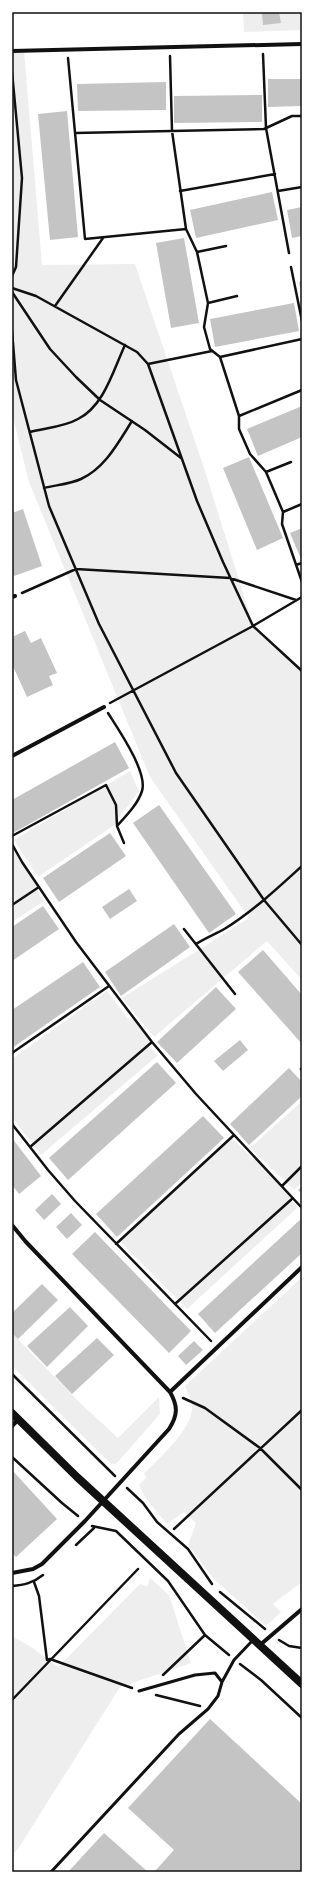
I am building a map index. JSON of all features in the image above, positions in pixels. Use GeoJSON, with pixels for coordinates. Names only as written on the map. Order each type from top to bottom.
{"type":"FeatureCollection","features":[{"type":"Feature","properties":{"kind":"main road"},"geometry":{"type":"LineString","coordinates":[[12,1413],[103,1501],[302,1684]]}},
{"type":"Feature","properties":{"kind":"street"},"geometry":{"type":"LineString","coordinates":[[12,51],[302,44]]}},
{"type":"Feature","properties":{"kind":"street"},"geometry":{"type":"LineString","coordinates":[[12,756],[104,707]]}},
{"type":"Feature","properties":{"kind":"street"},"geometry":{"type":"LineString","coordinates":[[12,1225],[26,1242],[170,1392],[177,1407],[173,1423],[85,1521],[42,1564],[34,1569],[12,1572]]}},
{"type":"Feature","properties":{"kind":"street"},"geometry":{"type":"LineString","coordinates":[[170,1392],[302,1267]]}},
{"type":"Feature","properties":{"kind":"street"},"geometry":{"type":"LineString","coordinates":[[12,1426],[18,1420]]}},
{"type":"Feature","properties":{"kind":"street"},"geometry":{"type":"LineString","coordinates":[[259,1646],[301,1611]]}},
{"type":"Feature","properties":{"kind":"lane"},"geometry":{"type":"LineString","coordinates":[[51,1872],[179,1734],[208,1708],[218,1696],[222,1682],[234,1660],[253,1640]]}},
{"type":"Feature","properties":{"kind":"lane"},"geometry":{"type":"LineString","coordinates":[[139,1691],[195,1675],[215,1673],[222,1682]]}},
{"type":"Feature","properties":{"kind":"path"},"geometry":{"type":"LineString","coordinates":[[263,45],[266,128],[289,253]]}},
{"type":"Feature","properties":{"kind":"path"},"geometry":{"type":"LineString","coordinates":[[170,47],[172,131],[186,229],[197,252],[208,302],[204,327],[210,349],[220,357],[239,416],[240,429],[250,454],[266,472],[283,512],[282,524],[302,582]]}},
{"type":"Feature","properties":{"kind":"path"},"geometry":{"type":"LineString","coordinates":[[68,50],[85,239],[186,229]]}},
{"type":"Feature","properties":{"kind":"path"},"geometry":{"type":"LineString","coordinates":[[12,72],[22,178],[16,267],[12,276]]}},
{"type":"Feature","properties":{"kind":"path"},"geometry":{"type":"LineString","coordinates":[[75,132],[266,128],[292,116],[302,116]]}},
{"type":"Feature","properties":{"kind":"path"},"geometry":{"type":"LineString","coordinates":[[180,192],[275,174]]}},
{"type":"Feature","properties":{"kind":"path"},"geometry":{"type":"LineString","coordinates":[[278,191],[302,186]]}},
{"type":"Feature","properties":{"kind":"path"},"geometry":{"type":"LineString","coordinates":[[55,306],[103,238]]}},
{"type":"Feature","properties":{"kind":"path"},"geometry":{"type":"LineString","coordinates":[[197,252],[226,246]]}},
{"type":"Feature","properties":{"kind":"path"},"geometry":{"type":"LineString","coordinates":[[291,267],[302,321]]}},
{"type":"Feature","properties":{"kind":"path"},"geometry":{"type":"LineString","coordinates":[[12,288],[36,296],[125,345],[137,352],[148,364],[197,501],[230,578],[253,626],[302,671]]}},
{"type":"Feature","properties":{"kind":"path"},"geometry":{"type":"LineString","coordinates":[[12,292],[50,349],[100,400],[132,421],[181,458]]}},
{"type":"Feature","properties":{"kind":"path"},"geometry":{"type":"LineString","coordinates":[[208,302],[236,296]]}},
{"type":"Feature","properties":{"kind":"path"},"geometry":{"type":"LineString","coordinates":[[12,331],[16,380],[49,506],[99,624],[176,773],[264,900],[302,945]]}},
{"type":"Feature","properties":{"kind":"path"},"geometry":{"type":"LineString","coordinates":[[220,357],[302,339]]}},
{"type":"Feature","properties":{"kind":"path"},"geometry":{"type":"LineString","coordinates":[[30,432],[77,420],[92,410],[100,400],[125,345]]}},
{"type":"Feature","properties":{"kind":"path"},"geometry":{"type":"LineString","coordinates":[[148,364],[213,351]]}},
{"type":"Feature","properties":{"kind":"path"},"geometry":{"type":"LineString","coordinates":[[239,416],[302,390]]}},
{"type":"Feature","properties":{"kind":"path"},"geometry":{"type":"LineString","coordinates":[[44,488],[80,480],[97,470],[114,450],[132,421]]}},
{"type":"Feature","properties":{"kind":"path"},"geometry":{"type":"LineString","coordinates":[[266,472],[291,462]]}},
{"type":"Feature","properties":{"kind":"path"},"geometry":{"type":"LineString","coordinates":[[283,512],[302,504]]}},
{"type":"Feature","properties":{"kind":"path"},"geometry":{"type":"LineString","coordinates":[[296,565],[302,563]]}},
{"type":"Feature","properties":{"kind":"path"},"geometry":{"type":"LineString","coordinates":[[14,597],[76,569],[230,578],[296,600]]}},
{"type":"Feature","properties":{"kind":"path"},"geometry":{"type":"LineString","coordinates":[[117,826],[132,808],[143,790],[139,765],[104,707],[253,626],[302,597]]}},
{"type":"Feature","properties":{"kind":"path"},"geometry":{"type":"LineString","coordinates":[[12,836],[106,785],[116,805],[117,826],[124,843]]}},
{"type":"Feature","properties":{"kind":"path"},"geometry":{"type":"LineString","coordinates":[[12,844],[39,887],[109,986],[152,1042],[234,1135],[302,1208]]}},
{"type":"Feature","properties":{"kind":"path"},"geometry":{"type":"LineString","coordinates":[[196,944],[212,934],[225,929],[264,900],[302,866]]}},
{"type":"Feature","properties":{"kind":"path"},"geometry":{"type":"LineString","coordinates":[[12,905],[39,887]]}},
{"type":"Feature","properties":{"kind":"path"},"geometry":{"type":"LineString","coordinates":[[184,929],[235,994]]}},
{"type":"Feature","properties":{"kind":"path"},"geometry":{"type":"LineString","coordinates":[[12,1053],[109,986]]}},
{"type":"Feature","properties":{"kind":"path"},"geometry":{"type":"LineString","coordinates":[[30,1147],[152,1042]]}},
{"type":"Feature","properties":{"kind":"path"},"geometry":{"type":"LineString","coordinates":[[12,1124],[75,1201],[217,1347]]}},
{"type":"Feature","properties":{"kind":"path"},"geometry":{"type":"LineString","coordinates":[[116,1244],[234,1135]]}},
{"type":"Feature","properties":{"kind":"path"},"geometry":{"type":"LineString","coordinates":[[282,1186],[302,1166]]}},
{"type":"Feature","properties":{"kind":"path"},"geometry":{"type":"LineString","coordinates":[[175,1304],[293,1198]]}},
{"type":"Feature","properties":{"kind":"path"},"geometry":{"type":"LineString","coordinates":[[12,1374],[143,1503],[157,1522],[188,1549],[212,1584],[272,1635],[289,1646],[302,1648]]}},
{"type":"Feature","properties":{"kind":"path"},"geometry":{"type":"LineString","coordinates":[[170,1392],[205,1408],[260,1448],[302,1490]]}},
{"type":"Feature","properties":{"kind":"path"},"geometry":{"type":"LineString","coordinates":[[174,1529],[302,1410]]}},
{"type":"Feature","properties":{"kind":"path"},"geometry":{"type":"LineString","coordinates":[[12,1456],[62,1503],[94,1528],[116,1532],[168,1581],[205,1635],[260,1680],[302,1718]]}},
{"type":"Feature","properties":{"kind":"path"},"geometry":{"type":"LineString","coordinates":[[12,1700],[138,1569]]}},
{"type":"Feature","properties":{"kind":"path"},"geometry":{"type":"LineString","coordinates":[[34,1582],[39,1596],[45,1654],[47,1660],[50,1659],[139,1691],[208,1708]]}},
{"type":"Feature","properties":{"kind":"path"},"geometry":{"type":"LineString","coordinates":[[158,1679],[205,1635]]}},
{"type":"Feature","properties":{"kind":"shaded area"},"geometry":{"type":"Polygon","coordinates":[[[243,12],[300,12],[300,30],[244,32],[243,12]]]}},
{"type":"Feature","properties":{"kind":"shaded area"},"geometry":{"type":"Polygon","coordinates":[[[12,51],[24,51],[42,265],[135,264],[205,471],[253,625],[302,671],[302,980],[267,941],[154,1037],[122,998],[249,918],[150,777],[29,482],[12,413],[12,51]]]}},
{"type":"Feature","properties":{"kind":"shaded area"},"geometry":{"type":"Polygon","coordinates":[[[130,771],[139,791],[113,826],[38,877],[14,840],[130,771]]]}},
{"type":"Feature","properties":{"kind":"shaded area"},"geometry":{"type":"Polygon","coordinates":[[[12,847],[39,887],[36,888],[44,901],[12,922],[12,847]]]}},
{"type":"Feature","properties":{"kind":"shaded area"},"geometry":{"type":"Polygon","coordinates":[[[107,991],[129,1020],[133,1017],[152,1042],[149,1045],[157,1056],[41,1155],[12,1117],[12,1059],[107,991]]]}},
{"type":"Feature","properties":{"kind":"shaded area"},"geometry":{"type":"Polygon","coordinates":[[[302,1101],[302,1182],[294,1190],[250,1148],[302,1101]]]}},
{"type":"Feature","properties":{"kind":"shaded area"},"geometry":{"type":"Polygon","coordinates":[[[231,1137],[252,1158],[254,1156],[293,1198],[291,1200],[298,1207],[187,1309],[120,1241],[231,1137]]]}},
{"type":"Feature","properties":{"kind":"shaded area"},"geometry":{"type":"Polygon","coordinates":[[[302,1277],[302,1582],[273,1604],[281,1612],[266,1626],[213,1578],[188,1545],[196,1523],[184,1512],[167,1524],[144,1496],[139,1485],[147,1477],[144,1474],[174,1443],[187,1424],[191,1415],[192,1403],[185,1386],[302,1277]]]}},
{"type":"Feature","properties":{"kind":"shaded area"},"geometry":{"type":"Polygon","coordinates":[[[12,1333],[78,1401],[118,1438],[159,1397],[160,1414],[116,1464],[110,1463],[12,1366],[12,1333]]]}},
{"type":"Feature","properties":{"kind":"shaded area"},"geometry":{"type":"Polygon","coordinates":[[[150,1578],[169,1595],[191,1663],[120,1687],[18,1849],[12,1855],[12,1636],[34,1649],[58,1667],[140,1584],[147,1587],[150,1578]]]}},
{"type":"Feature","properties":{"kind":"building"},"geometry":{"type":"Polygon","coordinates":[[[279,12],[281,23],[263,25],[262,13],[279,12]]]}},
{"type":"Feature","properties":{"kind":"building"},"geometry":{"type":"Polygon","coordinates":[[[268,79],[302,79],[302,106],[268,107],[268,79]]]}},
{"type":"Feature","properties":{"kind":"building"},"geometry":{"type":"Polygon","coordinates":[[[166,82],[166,110],[78,111],[77,84],[166,82]]]}},
{"type":"Feature","properties":{"kind":"building"},"geometry":{"type":"Polygon","coordinates":[[[262,95],[262,122],[174,123],[174,96],[262,95]]]}},
{"type":"Feature","properties":{"kind":"building"},"geometry":{"type":"Polygon","coordinates":[[[67,111],[78,237],[50,240],[38,114],[67,111]]]}},
{"type":"Feature","properties":{"kind":"building"},"geometry":{"type":"Polygon","coordinates":[[[272,192],[278,220],[196,238],[190,210],[272,192]]]}},
{"type":"Feature","properties":{"kind":"building"},"geometry":{"type":"Polygon","coordinates":[[[302,207],[302,236],[292,238],[287,210],[302,207]]]}},
{"type":"Feature","properties":{"kind":"building"},"geometry":{"type":"Polygon","coordinates":[[[184,238],[199,323],[171,328],[156,243],[184,238]]]}},
{"type":"Feature","properties":{"kind":"building"},"geometry":{"type":"Polygon","coordinates":[[[299,282],[302,282],[302,293],[301,293],[299,282]]]}},
{"type":"Feature","properties":{"kind":"building"},"geometry":{"type":"Polygon","coordinates":[[[294,303],[299,331],[215,347],[210,319],[294,303]]]}},
{"type":"Feature","properties":{"kind":"building"},"geometry":{"type":"Polygon","coordinates":[[[302,406],[302,437],[258,456],[247,429],[302,406]]]}},
{"type":"Feature","properties":{"kind":"building"},"geometry":{"type":"Polygon","coordinates":[[[249,457],[283,538],[257,550],[223,468],[249,457]]]}},
{"type":"Feature","properties":{"kind":"building"},"geometry":{"type":"Polygon","coordinates":[[[23,509],[42,566],[14,576],[12,571],[12,513],[23,509]]]}},
{"type":"Feature","properties":{"kind":"building"},"geometry":{"type":"Polygon","coordinates":[[[302,528],[302,558],[301,559],[290,533],[302,528]]]}},
{"type":"Feature","properties":{"kind":"building"},"geometry":{"type":"Polygon","coordinates":[[[25,631],[31,643],[41,638],[57,673],[49,676],[53,685],[27,697],[12,664],[12,637],[25,631]]]}},
{"type":"Feature","properties":{"kind":"building"},"geometry":{"type":"Polygon","coordinates":[[[115,742],[129,768],[13,833],[12,800],[115,742]]]}},
{"type":"Feature","properties":{"kind":"building"},"geometry":{"type":"Polygon","coordinates":[[[159,805],[236,914],[209,933],[133,823],[159,805]]]}},
{"type":"Feature","properties":{"kind":"building"},"geometry":{"type":"Polygon","coordinates":[[[110,833],[126,856],[59,902],[43,878],[110,833]]]}},
{"type":"Feature","properties":{"kind":"building"},"geometry":{"type":"Polygon","coordinates":[[[129,889],[137,901],[110,919],[102,907],[129,889]]]}},
{"type":"Feature","properties":{"kind":"building"},"geometry":{"type":"Polygon","coordinates":[[[43,906],[59,929],[12,961],[12,927],[43,906]]]}},
{"type":"Feature","properties":{"kind":"building"},"geometry":{"type":"Polygon","coordinates":[[[174,924],[190,947],[121,996],[105,972],[174,924]]]}},
{"type":"Feature","properties":{"kind":"building"},"geometry":{"type":"Polygon","coordinates":[[[263,950],[302,995],[302,1044],[238,972],[263,950]]]}},
{"type":"Feature","properties":{"kind":"building"},"geometry":{"type":"Polygon","coordinates":[[[83,962],[100,987],[12,1048],[12,1010],[83,962]]]}},
{"type":"Feature","properties":{"kind":"building"},"geometry":{"type":"Polygon","coordinates":[[[216,987],[236,1009],[177,1063],[157,1042],[216,987]]]}},
{"type":"Feature","properties":{"kind":"building"},"geometry":{"type":"Polygon","coordinates":[[[240,1040],[248,1050],[223,1071],[214,1061],[240,1040]]]}},
{"type":"Feature","properties":{"kind":"building"},"geometry":{"type":"Polygon","coordinates":[[[157,1062],[176,1083],[68,1180],[49,1158],[157,1062]]]}},
{"type":"Feature","properties":{"kind":"building"},"geometry":{"type":"Polygon","coordinates":[[[289,1068],[302,1082],[302,1096],[249,1145],[230,1124],[289,1068]]]}},
{"type":"Feature","properties":{"kind":"building"},"geometry":{"type":"Polygon","coordinates":[[[203,1116],[224,1138],[117,1237],[96,1214],[203,1116]]]}},
{"type":"Feature","properties":{"kind":"building"},"geometry":{"type":"Polygon","coordinates":[[[12,1138],[41,1176],[19,1194],[12,1185],[12,1138]]]}},
{"type":"Feature","properties":{"kind":"building"},"geometry":{"type":"Polygon","coordinates":[[[302,1186],[302,1194],[298,1190],[302,1186]]]}},
{"type":"Feature","properties":{"kind":"building"},"geometry":{"type":"Polygon","coordinates":[[[52,1194],[61,1204],[44,1220],[35,1210],[52,1194]]]}},
{"type":"Feature","properties":{"kind":"building"},"geometry":{"type":"Polygon","coordinates":[[[71,1213],[82,1225],[67,1239],[56,1227],[71,1213]]]}},
{"type":"Feature","properties":{"kind":"building"},"geometry":{"type":"Polygon","coordinates":[[[302,1218],[302,1253],[215,1333],[198,1314],[302,1218]]]}},
{"type":"Feature","properties":{"kind":"building"},"geometry":{"type":"Polygon","coordinates":[[[95,1232],[191,1331],[169,1353],[72,1254],[95,1232]]]}},
{"type":"Feature","properties":{"kind":"building"},"geometry":{"type":"Polygon","coordinates":[[[42,1284],[58,1300],[18,1339],[12,1333],[12,1313],[42,1284]]]}},
{"type":"Feature","properties":{"kind":"building"},"geometry":{"type":"Polygon","coordinates":[[[70,1307],[88,1326],[47,1367],[27,1346],[70,1307]]]}},
{"type":"Feature","properties":{"kind":"building"},"geometry":{"type":"Polygon","coordinates":[[[97,1338],[114,1355],[72,1394],[55,1376],[97,1338]]]}},
{"type":"Feature","properties":{"kind":"building"},"geometry":{"type":"Polygon","coordinates":[[[194,1341],[203,1350],[186,1365],[178,1356],[194,1341]]]}},
{"type":"Feature","properties":{"kind":"building"},"geometry":{"type":"Polygon","coordinates":[[[12,1470],[57,1519],[16,1557],[12,1553],[12,1470]]]}},
{"type":"Feature","properties":{"kind":"building"},"geometry":{"type":"Polygon","coordinates":[[[210,1719],[302,1804],[302,1872],[154,1872],[174,1850],[128,1808],[210,1719]]]}},
{"type":"Feature","properties":{"kind":"building"},"geometry":{"type":"Polygon","coordinates":[[[104,1833],[148,1872],[68,1872],[104,1833]]]}}]}
